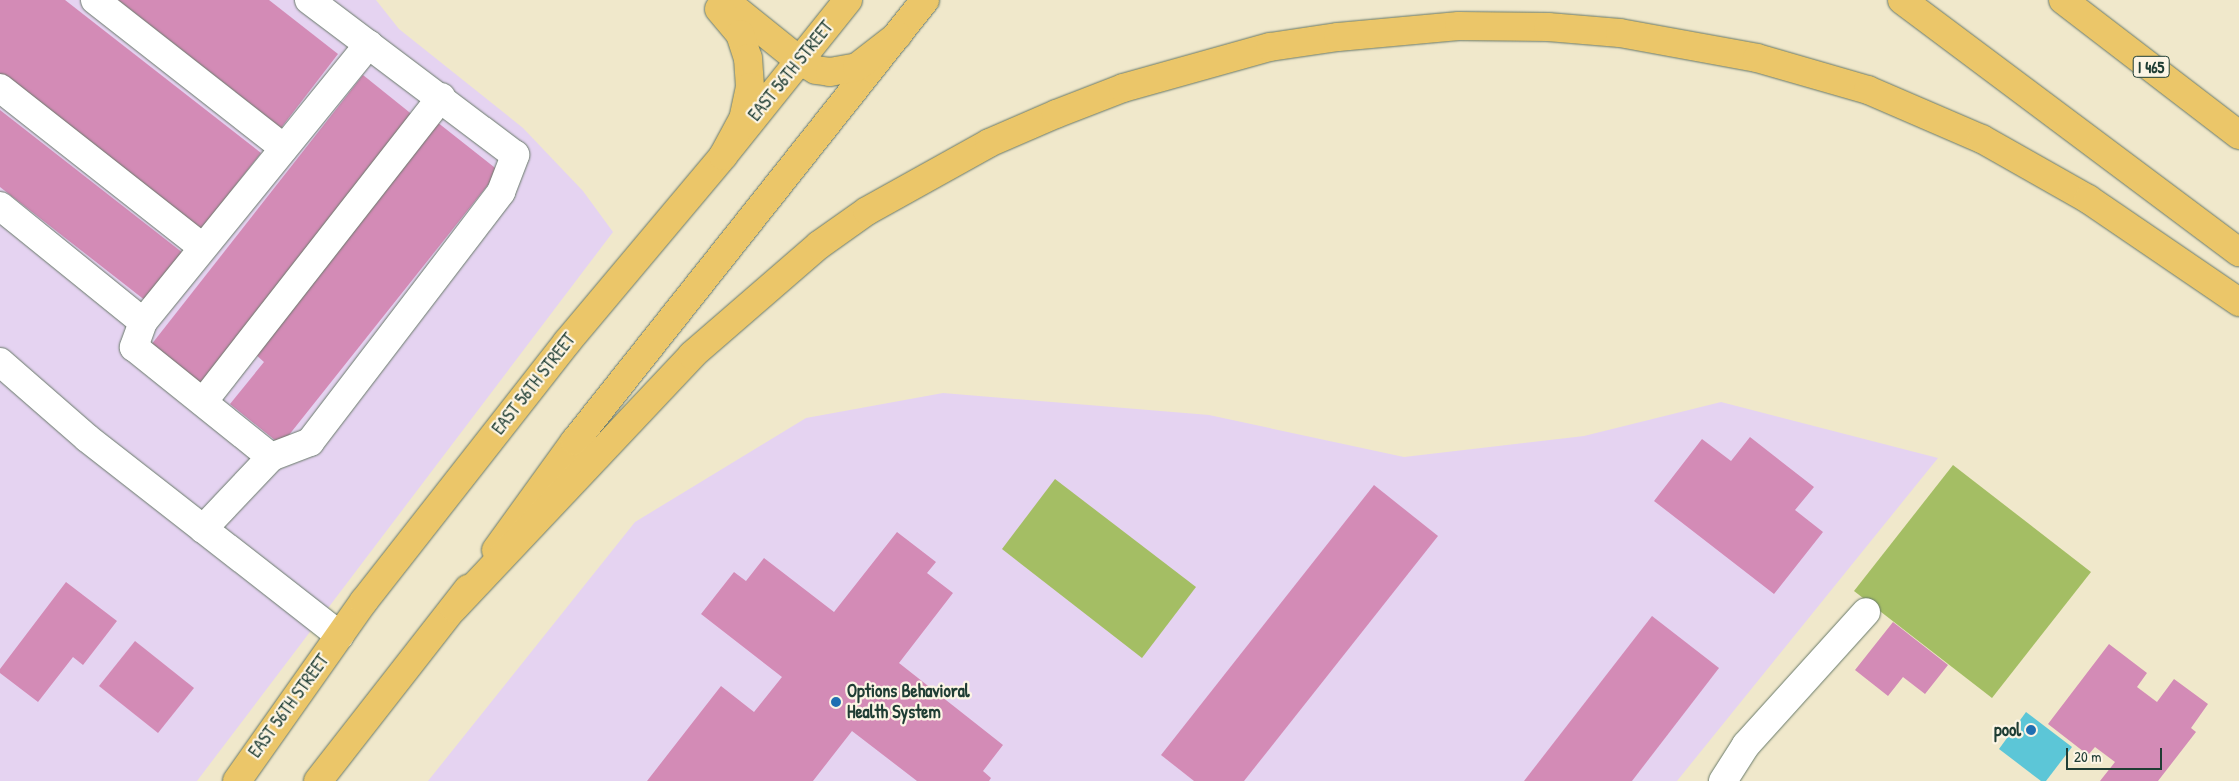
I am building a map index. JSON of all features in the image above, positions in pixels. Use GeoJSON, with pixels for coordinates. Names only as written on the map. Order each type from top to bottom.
{"type":"FeatureCollection","features":[{"type":"Feature","properties":{"kind":"main road"},"geometry":{"type":"LineString","coordinates":[[712,0],[740,34],[748,58],[750,87],[743,119],[724,156]]}},
{"type":"Feature","properties":{"kind":"main road"},"geometry":{"type":"LineString","coordinates":[[724,0],[800,61],[816,70],[845,70],[868,60],[896,36]]}},
{"type":"Feature","properties":{"kind":"main road","name":"EAST 56TH STREET"},"geometry":{"type":"LineString","coordinates":[[237,781],[340,636],[567,342],[724,156],[848,0]]}},
{"type":"Feature","properties":{"kind":"main road"},"geometry":{"type":"LineString","coordinates":[[318,781],[454,608],[575,441],[925,0]]}},
{"type":"Feature","properties":{"kind":"main road"},"geometry":{"type":"LineString","coordinates":[[1902,0],[2239,252]]}},
{"type":"Feature","properties":{"kind":"main road","name":"I 465"},"geometry":{"type":"LineString","coordinates":[[2063,0],[2239,135]]}},
{"type":"Feature","properties":{"kind":"main road"},"geometry":{"type":"LineString","coordinates":[[454,608],[692,355],[812,251],[867,211],[989,143],[1056,114],[1123,88],[1270,48],[1347,36],[1459,26],[1548,27],[1620,33],[1757,58],[1868,90],[1982,139],[2096,204],[2239,302]]}},
{"type":"Feature","properties":{"kind":"lane"},"geometry":{"type":"LineString","coordinates":[[95,0],[284,148]]}},
{"type":"Feature","properties":{"kind":"lane"},"geometry":{"type":"LineString","coordinates":[[203,530],[271,457],[310,442],[501,192],[515,155],[441,97],[309,0]]}},
{"type":"Feature","properties":{"kind":"lane"},"geometry":{"type":"LineString","coordinates":[[271,457],[134,347],[143,322],[369,44]]}},
{"type":"Feature","properties":{"kind":"lane"},"geometry":{"type":"LineString","coordinates":[[0,88],[203,248]]}},
{"type":"Feature","properties":{"kind":"lane"},"geometry":{"type":"LineString","coordinates":[[203,402],[441,97]]}},
{"type":"Feature","properties":{"kind":"lane"},"geometry":{"type":"LineString","coordinates":[[0,206],[143,322]]}},
{"type":"Feature","properties":{"kind":"lane"},"geometry":{"type":"LineString","coordinates":[[0,362],[68,423],[340,636]]}},
{"type":"Feature","properties":{"kind":"lane"},"geometry":{"type":"LineString","coordinates":[[1723,781],[1746,745],[1866,612]]}},
{"type":"Feature","properties":{"kind":"shaded area"},"geometry":{"type":"Polygon","coordinates":[[[0,0],[376,0],[399,29],[523,128],[583,191],[613,232],[197,781],[0,781],[0,0]]]}},
{"type":"Feature","properties":{"kind":"shaded area"},"geometry":{"type":"Polygon","coordinates":[[[943,393],[1209,415],[1404,457],[1584,436],[1721,402],[1938,458],[1677,781],[428,781],[635,522],[806,418],[943,393]]]}},
{"type":"Feature","properties":{"kind":"green space"},"geometry":{"type":"Polygon","coordinates":[[[1953,465],[2091,572],[1992,698],[1854,591],[1953,465]]]}},
{"type":"Feature","properties":{"kind":"green space"},"geometry":{"type":"Polygon","coordinates":[[[1055,479],[1196,587],[1142,658],[1002,549],[1055,479]]]}},
{"type":"Feature","properties":{"kind":"water","name":"pool"},"geometry":{"type":"Polygon","coordinates":[[[2026,712],[2072,747],[2046,781],[2041,781],[1999,749],[2026,712]]]}},
{"type":"Feature","properties":{"kind":"building"},"geometry":{"type":"Polygon","coordinates":[[[0,0],[65,0],[261,153],[199,232],[0,76],[0,0]]]}},
{"type":"Feature","properties":{"kind":"building"},"geometry":{"type":"Polygon","coordinates":[[[118,0],[269,0],[338,54],[281,128],[118,0]]]}},
{"type":"Feature","properties":{"kind":"building"},"geometry":{"type":"Polygon","coordinates":[[[363,75],[414,116],[202,385],[151,345],[363,75]]]}},
{"type":"Feature","properties":{"kind":"building"},"geometry":{"type":"Polygon","coordinates":[[[0,110],[183,253],[146,301],[0,187],[0,110]]]}},
{"type":"Feature","properties":{"kind":"building"},"geometry":{"type":"Polygon","coordinates":[[[437,122],[499,171],[281,445],[230,404],[264,362],[253,352],[437,122]]]}},
{"type":"Feature","properties":{"kind":"building"},"geometry":{"type":"Polygon","coordinates":[[[1750,437],[1814,487],[1795,510],[1823,532],[1774,594],[1654,501],[1702,439],[1731,461],[1750,437]]]}},
{"type":"Feature","properties":{"kind":"building"},"geometry":{"type":"Polygon","coordinates":[[[1374,485],[1438,536],[1244,781],[1194,781],[1161,755],[1374,485]]]}},
{"type":"Feature","properties":{"kind":"building"},"geometry":{"type":"Polygon","coordinates":[[[897,532],[936,562],[927,573],[953,593],[899,663],[1003,745],[983,771],[991,778],[989,781],[917,781],[852,731],[813,781],[647,781],[721,686],[754,712],[782,677],[701,614],[734,572],[746,581],[764,558],[834,612],[897,532]]]}},
{"type":"Feature","properties":{"kind":"building"},"geometry":{"type":"Polygon","coordinates":[[[66,582],[117,621],[83,665],[73,657],[38,702],[0,673],[0,669],[66,582]]]}},
{"type":"Feature","properties":{"kind":"building"},"geometry":{"type":"Polygon","coordinates":[[[1652,616],[1719,668],[1632,781],[1524,781],[1652,616]]]}},
{"type":"Feature","properties":{"kind":"building"},"geometry":{"type":"Polygon","coordinates":[[[1893,622],[1948,665],[1925,694],[1903,677],[1888,696],[1855,670],[1893,622]]]}},
{"type":"Feature","properties":{"kind":"building"},"geometry":{"type":"Polygon","coordinates":[[[135,641],[194,688],[158,733],[99,686],[135,641]]]}},
{"type":"Feature","properties":{"kind":"building"},"geometry":{"type":"Polygon","coordinates":[[[2109,644],[2147,673],[2137,687],[2157,702],[2174,679],[2208,704],[2191,728],[2196,732],[2158,781],[2100,781],[2115,762],[2095,747],[2088,755],[2048,724],[2109,644]]]}},
{"type":"Feature","properties":{"kind":"place","name":"Options Behavioral Health System"},"geometry":{"type":"Point","coordinates":[836,702]}},
{"type":"Feature","properties":{"kind":"place","name":"pool"},"geometry":{"type":"Point","coordinates":[2031,730]}}]}
